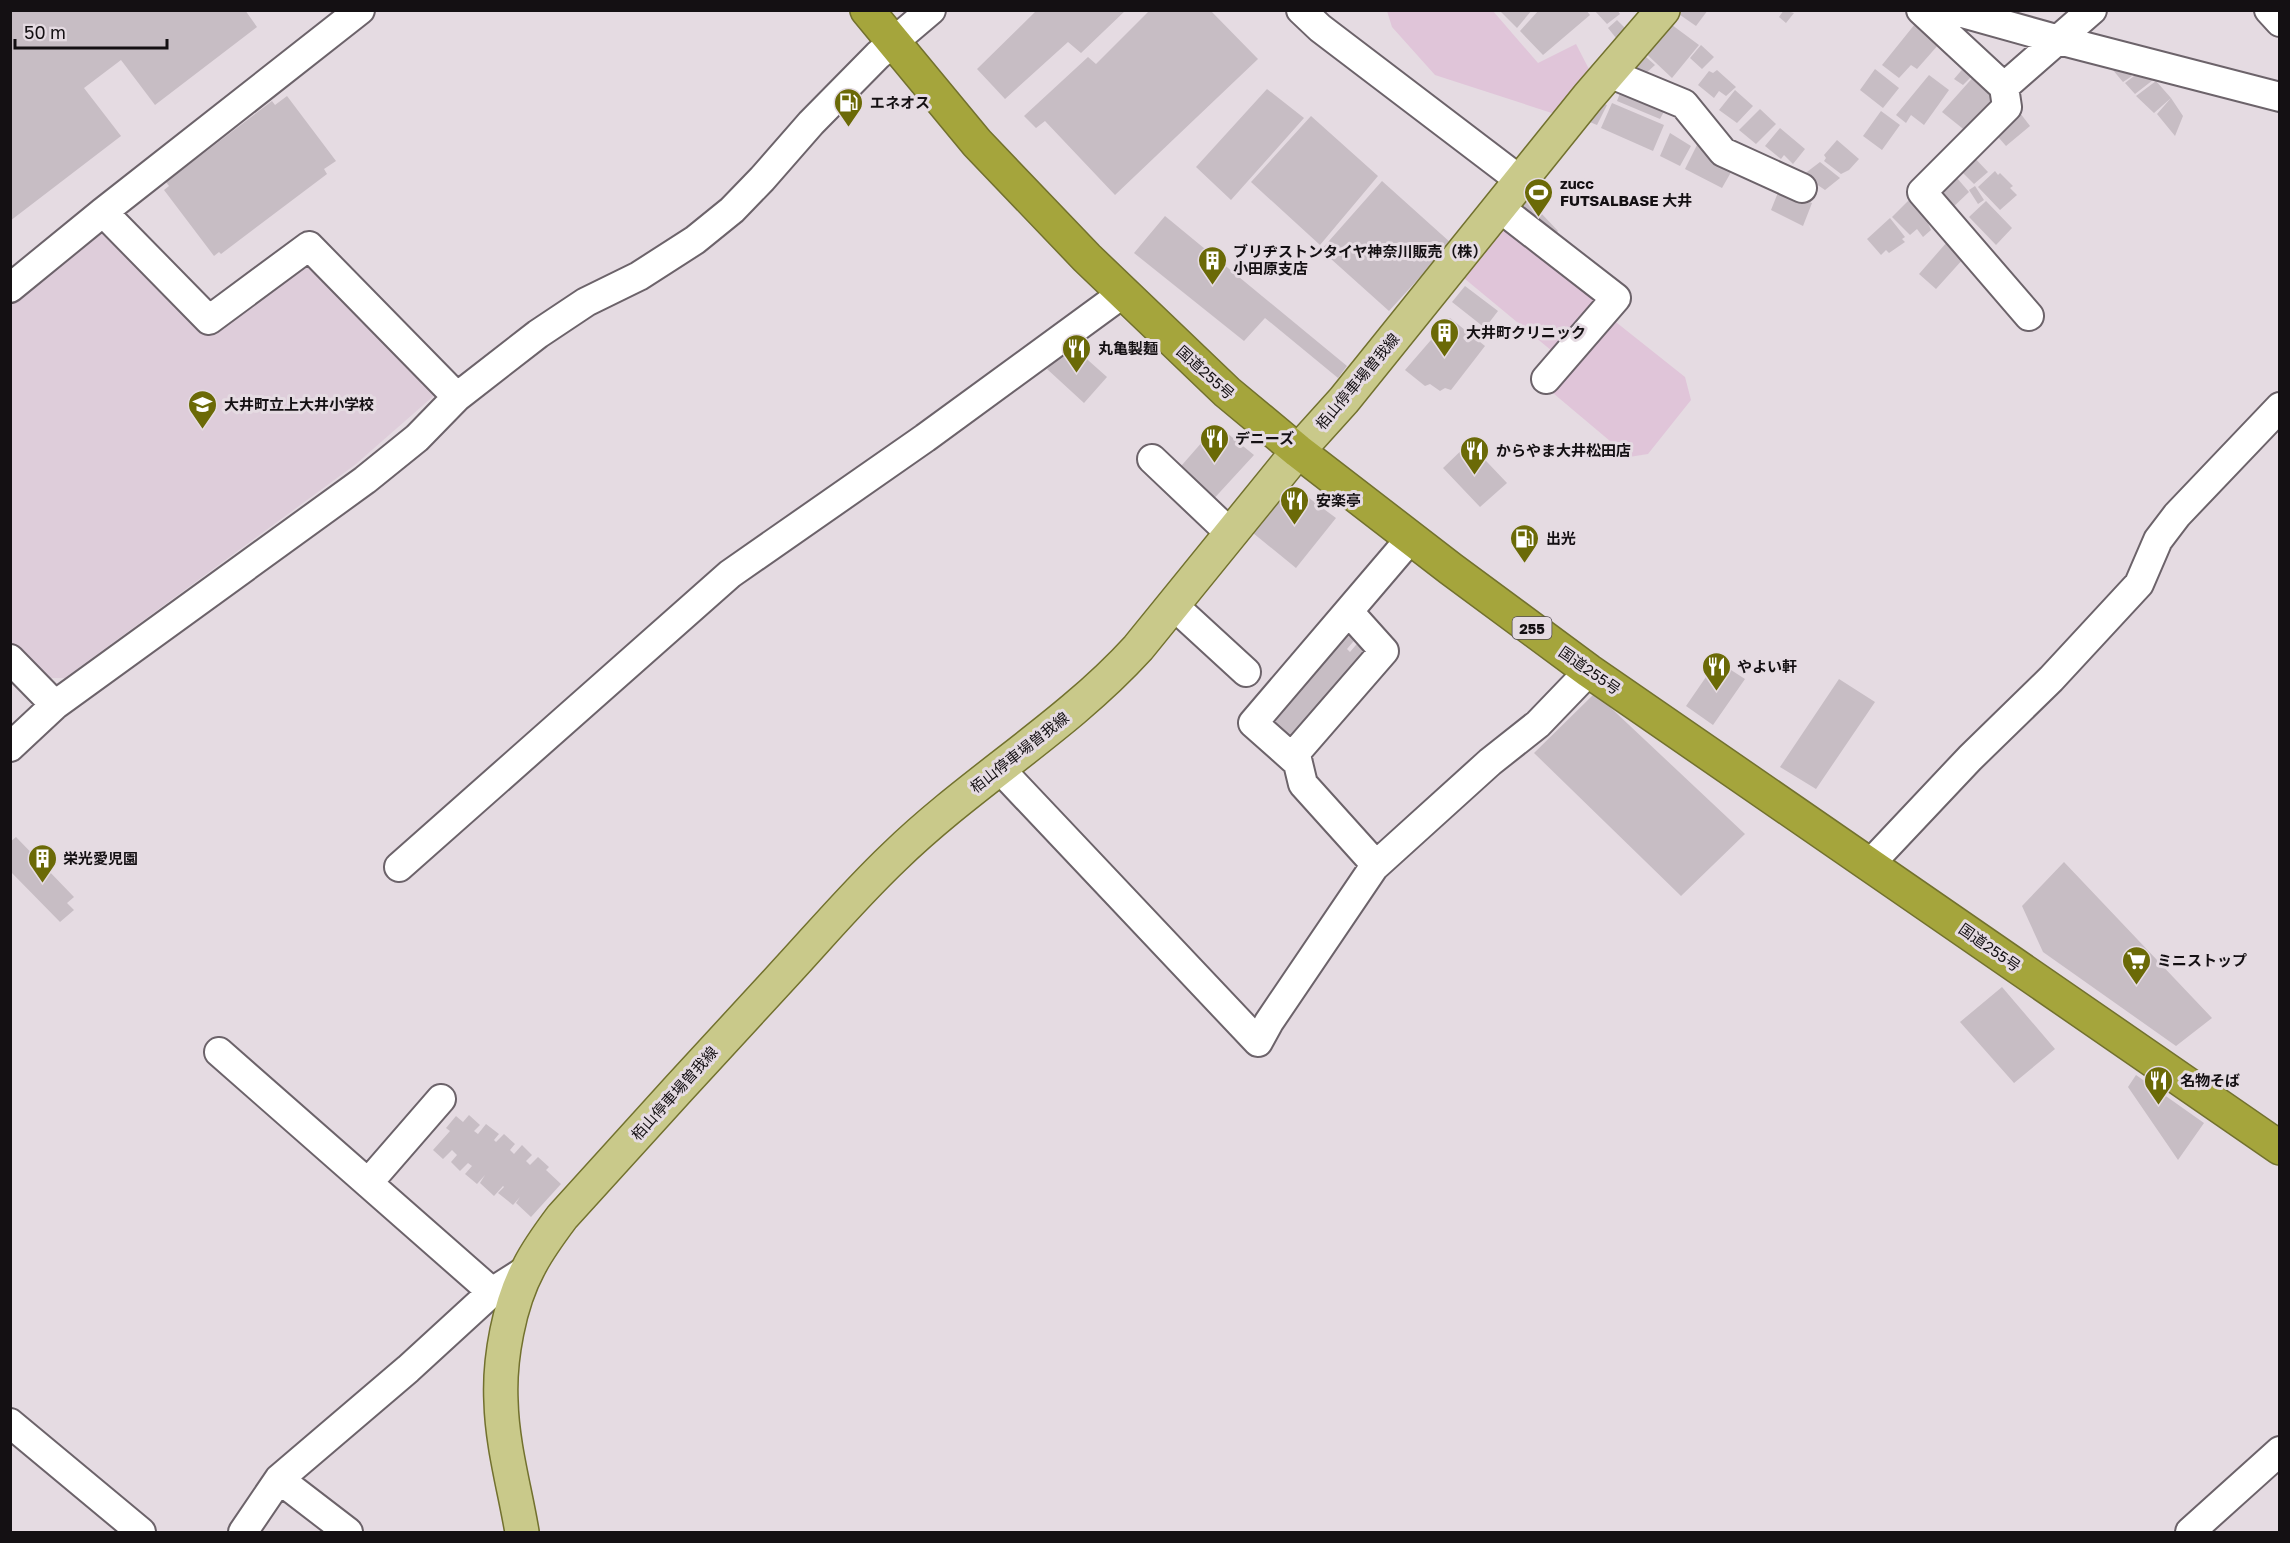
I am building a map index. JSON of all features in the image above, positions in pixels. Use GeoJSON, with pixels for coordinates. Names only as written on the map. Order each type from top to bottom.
{"type":"FeatureCollection","features":[{"type":"Feature","properties":{"kind":"highway","name":"国道255号"},"geometry":{"type":"LineString","coordinates":[[867,10],[977,143],[1122,294],[1227,392],[1298,451],[1589,670],[2280,1148]]}},
{"type":"Feature","properties":{"kind":"main road","name":"栢山停車場曽我線"},"geometry":{"type":"LineString","coordinates":[[522,1533],[500,1400],[507,1332],[528,1269],[542,1244],[562,1217],[697,1067],[885,865],[936,818],[1115,673],[1298,451],[1344,400],[1609,73],[1663,10]]}},
{"type":"Feature","properties":{"kind":"street"},"geometry":{"type":"LineString","coordinates":[[10,288],[360,10]]}},
{"type":"Feature","properties":{"kind":"street"},"geometry":{"type":"LineString","coordinates":[[10,747],[55,705],[365,480],[417,438],[457,397],[538,334],[586,303],[639,276],[695,240],[732,210],[811,123],[893,42],[931,10]]}},
{"type":"Feature","properties":{"kind":"street"},"geometry":{"type":"LineString","coordinates":[[1301,10],[1320,28],[1521,181]]}},
{"type":"Feature","properties":{"kind":"street"},"geometry":{"type":"LineString","coordinates":[[1921,10],[2004,87],[2007,107],[1922,192],[2029,316]]}},
{"type":"Feature","properties":{"kind":"street"},"geometry":{"type":"LineString","coordinates":[[1952,10],[2280,97]]}},
{"type":"Feature","properties":{"kind":"street"},"geometry":{"type":"LineString","coordinates":[[2004,87],[2092,10]]}},
{"type":"Feature","properties":{"kind":"street"},"geometry":{"type":"LineString","coordinates":[[2269,10],[2280,22]]}},
{"type":"Feature","properties":{"kind":"street"},"geometry":{"type":"LineString","coordinates":[[1609,73],[1684,104],[1723,152],[1802,188]]}},
{"type":"Feature","properties":{"kind":"street"},"geometry":{"type":"LineString","coordinates":[[1500,208],[1616,298],[1546,379]]}},
{"type":"Feature","properties":{"kind":"street"},"geometry":{"type":"LineString","coordinates":[[103,212],[209,320],[309,246],[457,397]]}},
{"type":"Feature","properties":{"kind":"street"},"geometry":{"type":"LineString","coordinates":[[399,867],[730,574],[924,438],[1122,294]]}},
{"type":"Feature","properties":{"kind":"street"},"geometry":{"type":"LineString","coordinates":[[1870,864],[1970,758],[2051,679],[2139,584],[2158,540],[2177,515],[2280,407]]}},
{"type":"Feature","properties":{"kind":"street"},"geometry":{"type":"LineString","coordinates":[[1152,459],[1231,534]]}},
{"type":"Feature","properties":{"kind":"street"},"geometry":{"type":"LineString","coordinates":[[1297,759],[1253,723],[1411,538]]}},
{"type":"Feature","properties":{"kind":"street"},"geometry":{"type":"LineString","coordinates":[[1173,605],[1246,672]]}},
{"type":"Feature","properties":{"kind":"street"},"geometry":{"type":"LineString","coordinates":[[1349,612],[1384,651],[1298,750],[1297,759],[1303,784],[1376,865]]}},
{"type":"Feature","properties":{"kind":"street"},"geometry":{"type":"LineString","coordinates":[[10,659],[55,705]]}},
{"type":"Feature","properties":{"kind":"street"},"geometry":{"type":"LineString","coordinates":[[999,768],[1258,1042],[1269,1022],[1376,865],[1490,762],[1538,724],[1589,670]]}},
{"type":"Feature","properties":{"kind":"street"},"geometry":{"type":"LineString","coordinates":[[219,1052],[492,1292]]}},
{"type":"Feature","properties":{"kind":"street"},"geometry":{"type":"LineString","coordinates":[[368,1183],[441,1099]]}},
{"type":"Feature","properties":{"kind":"street"},"geometry":{"type":"LineString","coordinates":[[243,1533],[279,1479],[408,1369],[492,1292],[528,1269]]}},
{"type":"Feature","properties":{"kind":"street"},"geometry":{"type":"LineString","coordinates":[[10,1423],[141,1533]]}},
{"type":"Feature","properties":{"kind":"street"},"geometry":{"type":"LineString","coordinates":[[2190,1533],[2280,1451]]}},
{"type":"Feature","properties":{"kind":"street"},"geometry":{"type":"LineString","coordinates":[[279,1479],[348,1533]]}},
{"type":"Feature","properties":{"kind":"shaded area"},"geometry":{"type":"Polygon","coordinates":[[[1387,11],[1493,11],[1538,63],[1576,44],[1592,75],[1561,116],[1435,75],[1392,27],[1387,11]]]}},
{"type":"Feature","properties":{"kind":"shaded area"},"geometry":{"type":"Polygon","coordinates":[[[1503,219],[1604,301],[1558,356],[1459,274],[1503,219]]]}},
{"type":"Feature","properties":{"kind":"shaded area","name":"大井町立上大井小学校"},"geometry":{"type":"Polygon","coordinates":[[[108,220],[208,325],[307,253],[437,393],[356,464],[65,678],[47,678],[11,651],[10,300],[108,220]]]}},
{"type":"Feature","properties":{"kind":"shaded area"},"geometry":{"type":"Polygon","coordinates":[[[1607,315],[1685,377],[1691,400],[1648,454],[1629,457],[1547,388],[1607,315]]]}},
{"type":"Feature","properties":{"kind":"building"},"geometry":{"type":"Polygon","coordinates":[[[10,10],[245,10],[257,27],[155,105],[121,60],[84,88],[121,136],[10,221],[10,10]]]}},
{"type":"Feature","properties":{"kind":"building"},"geometry":{"type":"Polygon","coordinates":[[[1037,10],[1126,10],[1081,53],[1068,42],[1005,99],[977,69],[1037,10]]]}},
{"type":"Feature","properties":{"kind":"building"},"geometry":{"type":"Polygon","coordinates":[[[1150,10],[1210,10],[1258,59],[1115,195],[1045,121],[1036,128],[1024,116],[1088,57],[1096,64],[1150,10]]]}},
{"type":"Feature","properties":{"kind":"building"},"geometry":{"type":"Polygon","coordinates":[[[1503,10],[1532,10],[1517,28],[1501,12],[1503,10]]]}},
{"type":"Feature","properties":{"kind":"building"},"geometry":{"type":"Polygon","coordinates":[[[1539,10],[1586,10],[1590,15],[1543,55],[1520,31],[1539,10]]]}},
{"type":"Feature","properties":{"kind":"building"},"geometry":{"type":"Polygon","coordinates":[[[1594,10],[1617,10],[1620,14],[1607,24],[1594,10]]]}},
{"type":"Feature","properties":{"kind":"building"},"geometry":{"type":"Polygon","coordinates":[[[1673,10],[1708,10],[1696,26],[1673,10]]]}},
{"type":"Feature","properties":{"kind":"building"},"geometry":{"type":"Polygon","coordinates":[[[1784,10],[1794,13],[1786,23],[1779,17],[1784,10]]]}},
{"type":"Feature","properties":{"kind":"building"},"geometry":{"type":"Polygon","coordinates":[[[1664,19],[1699,45],[1672,78],[1639,47],[1664,19]]]}},
{"type":"Feature","properties":{"kind":"building"},"geometry":{"type":"Polygon","coordinates":[[[1617,20],[1631,34],[1620,43],[1608,28],[1617,20]]]}},
{"type":"Feature","properties":{"kind":"building"},"geometry":{"type":"Polygon","coordinates":[[[1915,24],[1939,44],[1917,69],[1911,65],[1899,78],[1882,65],[1915,24]]]}},
{"type":"Feature","properties":{"kind":"building"},"geometry":{"type":"Polygon","coordinates":[[[1701,45],[1714,57],[1702,69],[1690,58],[1701,45]]]}},
{"type":"Feature","properties":{"kind":"building"},"geometry":{"type":"Polygon","coordinates":[[[1637,49],[1655,65],[1644,75],[1633,75],[1637,49]]]}},
{"type":"Feature","properties":{"kind":"building"},"geometry":{"type":"Polygon","coordinates":[[[2118,64],[2132,76],[2123,82],[2112,69],[2118,64]]]}},
{"type":"Feature","properties":{"kind":"building"},"geometry":{"type":"Polygon","coordinates":[[[1966,65],[1975,73],[1963,85],[1954,79],[1966,65]]]}},
{"type":"Feature","properties":{"kind":"building"},"geometry":{"type":"Polygon","coordinates":[[[1875,69],[1899,88],[1883,108],[1860,90],[1875,69]]]}},
{"type":"Feature","properties":{"kind":"building"},"geometry":{"type":"Polygon","coordinates":[[[2143,69],[2153,80],[2135,94],[2125,83],[2143,69]]]}},
{"type":"Feature","properties":{"kind":"building"},"geometry":{"type":"Polygon","coordinates":[[[1717,70],[1736,87],[1726,96],[1719,91],[1714,98],[1698,85],[1709,71],[1713,73],[1717,70]]]}},
{"type":"Feature","properties":{"kind":"building"},"geometry":{"type":"Polygon","coordinates":[[[1976,74],[2000,95],[1967,132],[1942,112],[1976,74]]]}},
{"type":"Feature","properties":{"kind":"building"},"geometry":{"type":"Polygon","coordinates":[[[1929,75],[1949,90],[1924,125],[1911,115],[1906,123],[1896,115],[1929,75]]]}},
{"type":"Feature","properties":{"kind":"building"},"geometry":{"type":"Polygon","coordinates":[[[2156,81],[2171,98],[2154,113],[2136,96],[2156,81]]]}},
{"type":"Feature","properties":{"kind":"building"},"geometry":{"type":"Polygon","coordinates":[[[1622,88],[1667,106],[1660,119],[1617,101],[1622,88]]]}},
{"type":"Feature","properties":{"kind":"building"},"geometry":{"type":"Polygon","coordinates":[[[1267,89],[1304,118],[1231,200],[1196,167],[1267,89]]]}},
{"type":"Feature","properties":{"kind":"building"},"geometry":{"type":"Polygon","coordinates":[[[1735,90],[1753,106],[1737,123],[1719,110],[1735,90]]]}},
{"type":"Feature","properties":{"kind":"building"},"geometry":{"type":"Polygon","coordinates":[[[287,96],[336,161],[324,169],[327,174],[221,254],[219,252],[214,256],[164,190],[169,186],[166,182],[272,101],[275,105],[287,96]]]}},
{"type":"Feature","properties":{"kind":"building"},"geometry":{"type":"Polygon","coordinates":[[[1588,97],[1607,105],[1597,125],[1580,118],[1588,97]]]}},
{"type":"Feature","properties":{"kind":"building"},"geometry":{"type":"Polygon","coordinates":[[[2171,98],[2183,116],[2175,136],[2157,114],[2171,98]]]}},
{"type":"Feature","properties":{"kind":"building"},"geometry":{"type":"Polygon","coordinates":[[[1612,103],[1664,125],[1653,151],[1601,128],[1612,103]]]}},
{"type":"Feature","properties":{"kind":"building"},"geometry":{"type":"Polygon","coordinates":[[[1760,109],[1776,124],[1756,144],[1739,130],[1760,109]]]}},
{"type":"Feature","properties":{"kind":"building"},"geometry":{"type":"Polygon","coordinates":[[[2017,109],[2030,126],[2006,146],[1992,130],[2017,109]]]}},
{"type":"Feature","properties":{"kind":"building"},"geometry":{"type":"Polygon","coordinates":[[[1881,111],[1900,125],[1882,150],[1863,136],[1881,111]]]}},
{"type":"Feature","properties":{"kind":"building"},"geometry":{"type":"Polygon","coordinates":[[[1311,116],[1378,176],[1320,245],[1251,182],[1311,116]]]}},
{"type":"Feature","properties":{"kind":"building"},"geometry":{"type":"Polygon","coordinates":[[[1780,128],[1805,149],[1793,164],[1784,155],[1781,159],[1765,146],[1780,128]]]}},
{"type":"Feature","properties":{"kind":"building"},"geometry":{"type":"Polygon","coordinates":[[[1670,133],[1691,146],[1680,166],[1660,156],[1670,133]]]}},
{"type":"Feature","properties":{"kind":"building"},"geometry":{"type":"Polygon","coordinates":[[[1837,140],[1859,159],[1849,170],[1841,174],[1824,161],[1826,158],[1824,155],[1837,140]]]}},
{"type":"Feature","properties":{"kind":"building"},"geometry":{"type":"Polygon","coordinates":[[[1698,143],[1734,167],[1722,188],[1685,169],[1698,143]]]}},
{"type":"Feature","properties":{"kind":"building"},"geometry":{"type":"Polygon","coordinates":[[[1971,154],[1988,172],[1974,184],[1957,167],[1971,154]]]}},
{"type":"Feature","properties":{"kind":"building"},"geometry":{"type":"Polygon","coordinates":[[[1820,162],[1840,178],[1825,190],[1803,175],[1820,162]]]}},
{"type":"Feature","properties":{"kind":"building"},"geometry":{"type":"Polygon","coordinates":[[[1951,171],[1969,192],[1950,210],[1931,189],[1951,171]]]}},
{"type":"Feature","properties":{"kind":"building"},"geometry":{"type":"Polygon","coordinates":[[[1995,171],[2013,186],[2010,188],[2017,195],[2000,210],[1978,187],[1995,171]]]}},
{"type":"Feature","properties":{"kind":"building"},"geometry":{"type":"Polygon","coordinates":[[[1382,181],[1451,243],[1389,311],[1321,250],[1382,181]]]}},
{"type":"Feature","properties":{"kind":"building"},"geometry":{"type":"Polygon","coordinates":[[[1975,186],[1984,200],[1978,204],[1969,190],[1975,186]]]}},
{"type":"Feature","properties":{"kind":"building"},"geometry":{"type":"Polygon","coordinates":[[[1779,190],[1812,203],[1803,226],[1771,210],[1779,190]]]}},
{"type":"Feature","properties":{"kind":"building"},"geometry":{"type":"Polygon","coordinates":[[[1524,195],[1558,231],[1551,240],[1513,210],[1524,195]]]}},
{"type":"Feature","properties":{"kind":"building"},"geometry":{"type":"Polygon","coordinates":[[[1913,196],[1930,215],[1926,219],[1931,230],[1923,237],[1917,229],[1910,235],[1892,217],[1913,196]]]}},
{"type":"Feature","properties":{"kind":"building"},"geometry":{"type":"Polygon","coordinates":[[[1986,201],[2012,228],[1996,245],[1969,217],[1986,201]]]}},
{"type":"Feature","properties":{"kind":"building","name":"ブリヂストンタイヤ神奈川販売（株） 小田原支店"},"geometry":{"type":"Polygon","coordinates":[[[1165,216],[1347,366],[1338,378],[1265,318],[1244,341],[1134,253],[1165,216]]]}},
{"type":"Feature","properties":{"kind":"building"},"geometry":{"type":"Polygon","coordinates":[[[1890,218],[1905,237],[1902,239],[1905,242],[1889,253],[1886,250],[1881,255],[1867,239],[1890,218]]]}},
{"type":"Feature","properties":{"kind":"building"},"geometry":{"type":"Polygon","coordinates":[[[1947,242],[1964,258],[1936,289],[1919,274],[1947,242]]]}},
{"type":"Feature","properties":{"kind":"building"},"geometry":{"type":"Polygon","coordinates":[[[1465,286],[1498,311],[1485,328],[1452,302],[1465,286]]]}},
{"type":"Feature","properties":{"kind":"building","name":"大井町クリニック"},"geometry":{"type":"Polygon","coordinates":[[[1450,318],[1485,346],[1451,390],[1445,388],[1440,391],[1430,384],[1425,386],[1405,370],[1450,318]]]}},
{"type":"Feature","properties":{"kind":"building","name":"丸亀製麺"},"geometry":{"type":"Polygon","coordinates":[[[1071,345],[1107,377],[1084,403],[1047,369],[1071,345]]]}},
{"type":"Feature","properties":{"kind":"building","name":"デニーズ"},"geometry":{"type":"Polygon","coordinates":[[[1217,425],[1254,455],[1209,504],[1175,473],[1217,425]]]}},
{"type":"Feature","properties":{"kind":"building","name":"からやま大井松田店"},"geometry":{"type":"Polygon","coordinates":[[[1469,443],[1507,483],[1480,507],[1443,468],[1469,443]]]}},
{"type":"Feature","properties":{"kind":"building","name":"安楽亭"},"geometry":{"type":"Polygon","coordinates":[[[1309,498],[1336,518],[1296,568],[1253,533],[1279,503],[1309,498]]]}},
{"type":"Feature","properties":{"kind":"building"},"geometry":{"type":"Polygon","coordinates":[[[1346,626],[1358,636],[1347,649],[1350,652],[1361,639],[1376,650],[1294,747],[1261,722],[1346,626]]]}},
{"type":"Feature","properties":{"kind":"building","name":"やよい軒"},"geometry":{"type":"Polygon","coordinates":[[[1717,661],[1745,679],[1713,725],[1686,706],[1717,661]]]}},
{"type":"Feature","properties":{"kind":"building"},"geometry":{"type":"Polygon","coordinates":[[[1839,679],[1875,702],[1816,789],[1780,767],[1839,679]]]}},
{"type":"Feature","properties":{"kind":"building"},"geometry":{"type":"Polygon","coordinates":[[[1595,693],[1745,834],[1681,896],[1534,753],[1595,693]]]}},
{"type":"Feature","properties":{"kind":"building","name":"栄光愛児園"},"geometry":{"type":"Polygon","coordinates":[[[16,837],[74,897],[67,903],[74,910],[60,922],[10,871],[10,842],[16,837]]]}},
{"type":"Feature","properties":{"kind":"building","name":"ミニストップ"},"geometry":{"type":"Polygon","coordinates":[[[2064,862],[2212,1018],[2176,1046],[2043,952],[2022,906],[2064,862]]]}},
{"type":"Feature","properties":{"kind":"building"},"geometry":{"type":"Polygon","coordinates":[[[2002,987],[2055,1049],[2014,1083],[1960,1022],[2002,987]]]}},
{"type":"Feature","properties":{"kind":"building","name":"名物そば"},"geometry":{"type":"Polygon","coordinates":[[[2136,1075],[2204,1123],[2178,1160],[2128,1087],[2136,1075]]]}},
{"type":"Feature","properties":{"kind":"building"},"geometry":{"type":"Polygon","coordinates":[[[469,1115],[480,1125],[474,1131],[478,1134],[486,1124],[499,1134],[494,1140],[496,1142],[504,1134],[515,1144],[510,1150],[514,1154],[522,1145],[532,1155],[526,1161],[530,1165],[538,1157],[549,1167],[546,1170],[561,1184],[531,1217],[516,1203],[520,1197],[513,1205],[498,1193],[503,1186],[494,1196],[480,1183],[485,1175],[477,1184],[465,1174],[472,1166],[468,1163],[460,1171],[451,1162],[457,1155],[452,1150],[443,1159],[433,1150],[450,1131],[446,1128],[456,1116],[463,1122],[469,1115]]]}},
{"type":"Feature","properties":{"kind":"place","name":"エネオス"},"geometry":{"type":"Point","coordinates":[849,128]}},
{"type":"Feature","properties":{"kind":"place","name":"zucc FUTSALBASE 大井"},"geometry":{"type":"Point","coordinates":[1539,218]}},
{"type":"Feature","properties":{"kind":"place","name":"ブリヂストンタイヤ神奈川販売（株） 小田原支店"},"geometry":{"type":"Point","coordinates":[1212,286]}},
{"type":"Feature","properties":{"kind":"place","name":"大井町クリニック"},"geometry":{"type":"Point","coordinates":[1445,358]}},
{"type":"Feature","properties":{"kind":"place","name":"丸亀製麺"},"geometry":{"type":"Point","coordinates":[1077,374]}},
{"type":"Feature","properties":{"kind":"place","name":"大井町立上大井小学校"},"geometry":{"type":"Point","coordinates":[203,430]}},
{"type":"Feature","properties":{"kind":"place","name":"デニーズ"},"geometry":{"type":"Point","coordinates":[1214,464]}},
{"type":"Feature","properties":{"kind":"place","name":"からやま大井松田店"},"geometry":{"type":"Point","coordinates":[1475,476]}},
{"type":"Feature","properties":{"kind":"place","name":"安楽亭"},"geometry":{"type":"Point","coordinates":[1295,526]}},
{"type":"Feature","properties":{"kind":"place","name":"出光"},"geometry":{"type":"Point","coordinates":[1525,564]}},
{"type":"Feature","properties":{"kind":"place","name":"やよい軒"},"geometry":{"type":"Point","coordinates":[1716,692]}},
{"type":"Feature","properties":{"kind":"place","name":"栄光愛児園"},"geometry":{"type":"Point","coordinates":[42,884]}},
{"type":"Feature","properties":{"kind":"place","name":"ミニストップ"},"geometry":{"type":"Point","coordinates":[2136,986]}},
{"type":"Feature","properties":{"kind":"place","name":"名物そば"},"geometry":{"type":"Point","coordinates":[2159,1106]}}]}
